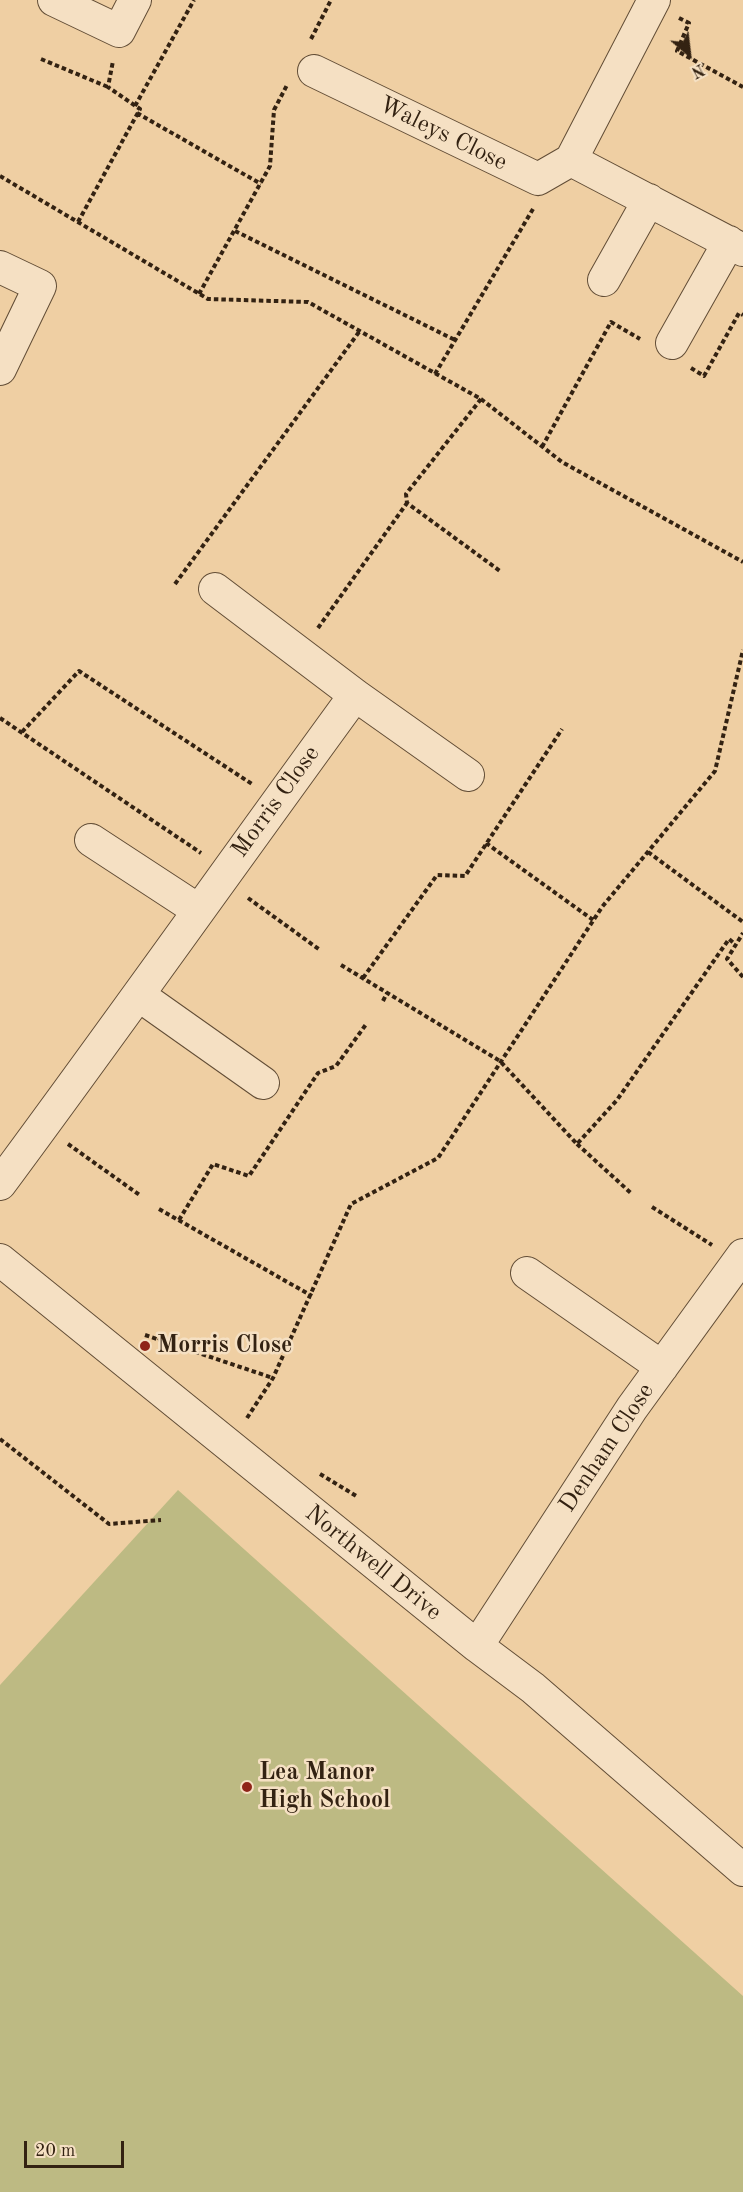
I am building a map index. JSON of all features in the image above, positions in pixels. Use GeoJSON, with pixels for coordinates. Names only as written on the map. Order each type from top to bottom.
{"type":"FeatureCollection","features":[{"type":"Feature","properties":{"kind":"street"},"geometry":{"type":"LineString","coordinates":[[54,0],[119,31],[135,0]]}},
{"type":"Feature","properties":{"kind":"street"},"geometry":{"type":"LineString","coordinates":[[653,2],[571,160],[736,246],[668,350]]}},
{"type":"Feature","properties":{"kind":"street","name":"Waleys Close"},"geometry":{"type":"LineString","coordinates":[[304,65],[538,179],[571,160]]}},
{"type":"Feature","properties":{"kind":"street"},"geometry":{"type":"LineString","coordinates":[[604,280],[649,200]]}},
{"type":"Feature","properties":{"kind":"street"},"geometry":{"type":"LineString","coordinates":[[0,267],[40,286],[0,369]]}},
{"type":"Feature","properties":{"kind":"street"},"geometry":{"type":"LineString","coordinates":[[215,589],[355,695],[468,775]]}},
{"type":"Feature","properties":{"kind":"street","name":"Morris Close"},"geometry":{"type":"LineString","coordinates":[[0,1184],[140,996],[198,909],[355,695]]}},
{"type":"Feature","properties":{"kind":"street"},"geometry":{"type":"LineString","coordinates":[[91,840],[198,909]]}},
{"type":"Feature","properties":{"kind":"street"},"geometry":{"type":"LineString","coordinates":[[140,996],[263,1083]]}},
{"type":"Feature","properties":{"kind":"street","name":"Denham Close"},"geometry":{"type":"LineString","coordinates":[[477,1646],[632,1408],[740,1259]]}},
{"type":"Feature","properties":{"kind":"street","name":"Northwell Drive"},"geometry":{"type":"LineString","coordinates":[[0,1260],[477,1646],[533,1688],[743,1870]]}},
{"type":"Feature","properties":{"kind":"street"},"geometry":{"type":"LineString","coordinates":[[527,1273],[662,1367]]}},
{"type":"Feature","properties":{"kind":"path"},"geometry":{"type":"LineString","coordinates":[[135,106],[194,0]]}},
{"type":"Feature","properties":{"kind":"path"},"geometry":{"type":"LineString","coordinates":[[199,294],[270,166],[274,110],[304,65],[331,0]]}},
{"type":"Feature","properties":{"kind":"path"},"geometry":{"type":"LineString","coordinates":[[653,2],[689,23],[677,51],[743,87]]}},
{"type":"Feature","properties":{"kind":"path"},"geometry":{"type":"LineString","coordinates":[[108,87],[119,31]]}},
{"type":"Feature","properties":{"kind":"path"},"geometry":{"type":"LineString","coordinates":[[41,59],[108,87],[140,109],[78,222]]}},
{"type":"Feature","properties":{"kind":"path"},"geometry":{"type":"LineString","coordinates":[[137,113],[261,184]]}},
{"type":"Feature","properties":{"kind":"path"},"geometry":{"type":"LineString","coordinates":[[0,176],[208,299],[308,302],[481,399],[562,462],[743,562]]}},
{"type":"Feature","properties":{"kind":"path"},"geometry":{"type":"LineString","coordinates":[[435,374],[537,203],[538,179]]}},
{"type":"Feature","properties":{"kind":"path"},"geometry":{"type":"LineString","coordinates":[[235,231],[455,340]]}},
{"type":"Feature","properties":{"kind":"path"},"geometry":{"type":"LineString","coordinates":[[542,447],[611,322],[668,350],[704,376],[740,313],[743,315]]}},
{"type":"Feature","properties":{"kind":"path"},"geometry":{"type":"LineString","coordinates":[[175,584],[359,332]]}},
{"type":"Feature","properties":{"kind":"path"},"geometry":{"type":"LineString","coordinates":[[300,653],[406,503],[406,494],[481,399]]}},
{"type":"Feature","properties":{"kind":"path"},"geometry":{"type":"LineString","coordinates":[[406,503],[500,571]]}},
{"type":"Feature","properties":{"kind":"path"},"geometry":{"type":"LineString","coordinates":[[246,1419],[273,1378],[312,1296],[351,1204],[438,1158],[593,920],[716,771],[743,650]]}},
{"type":"Feature","properties":{"kind":"path"},"geometry":{"type":"LineString","coordinates":[[22,732],[79,671],[277,801]]}},
{"type":"Feature","properties":{"kind":"path"},"geometry":{"type":"LineString","coordinates":[[0,718],[224,874],[320,950]]}},
{"type":"Feature","properties":{"kind":"path"},"geometry":{"type":"LineString","coordinates":[[363,978],[437,875],[465,876],[562,729]]}},
{"type":"Feature","properties":{"kind":"path"},"geometry":{"type":"LineString","coordinates":[[486,843],[593,920]]}},
{"type":"Feature","properties":{"kind":"path"},"geometry":{"type":"LineString","coordinates":[[648,852],[743,922]]}},
{"type":"Feature","properties":{"kind":"path"},"geometry":{"type":"LineString","coordinates":[[743,933],[727,959],[743,977]]}},
{"type":"Feature","properties":{"kind":"path"},"geometry":{"type":"LineString","coordinates":[[577,1144],[617,1100],[729,939],[735,944]]}},
{"type":"Feature","properties":{"kind":"path"},"geometry":{"type":"LineString","coordinates":[[341,965],[500,1061],[577,1144],[632,1194]]}},
{"type":"Feature","properties":{"kind":"path"},"geometry":{"type":"LineString","coordinates":[[382,1001],[387,993]]}},
{"type":"Feature","properties":{"kind":"path"},"geometry":{"type":"LineString","coordinates":[[179,1220],[213,1164],[249,1176],[318,1073],[336,1066],[367,1023]]}},
{"type":"Feature","properties":{"kind":"path"},"geometry":{"type":"LineString","coordinates":[[43,1126],[141,1196]]}},
{"type":"Feature","properties":{"kind":"path"},"geometry":{"type":"LineString","coordinates":[[652,1207],[740,1259]]}},
{"type":"Feature","properties":{"kind":"path"},"geometry":{"type":"LineString","coordinates":[[159,1209],[312,1296]]}},
{"type":"Feature","properties":{"kind":"path"},"geometry":{"type":"LineString","coordinates":[[122,1360],[146,1333],[273,1378]]}},
{"type":"Feature","properties":{"kind":"path"},"geometry":{"type":"LineString","coordinates":[[0,1439],[109,1524],[161,1520]]}},
{"type":"Feature","properties":{"kind":"shaded area","name":"Lea Manor High School"},"geometry":{"type":"Polygon","coordinates":[[[178,1490],[743,1996],[743,2192],[0,2192],[0,1685],[178,1490]]]}},
{"type":"Feature","properties":{"kind":"place","name":"Morris Close"},"geometry":{"type":"Point","coordinates":[145,1346]}},
{"type":"Feature","properties":{"kind":"place","name":"Lea Manor High School"},"geometry":{"type":"Point","coordinates":[247,1787]}}]}
